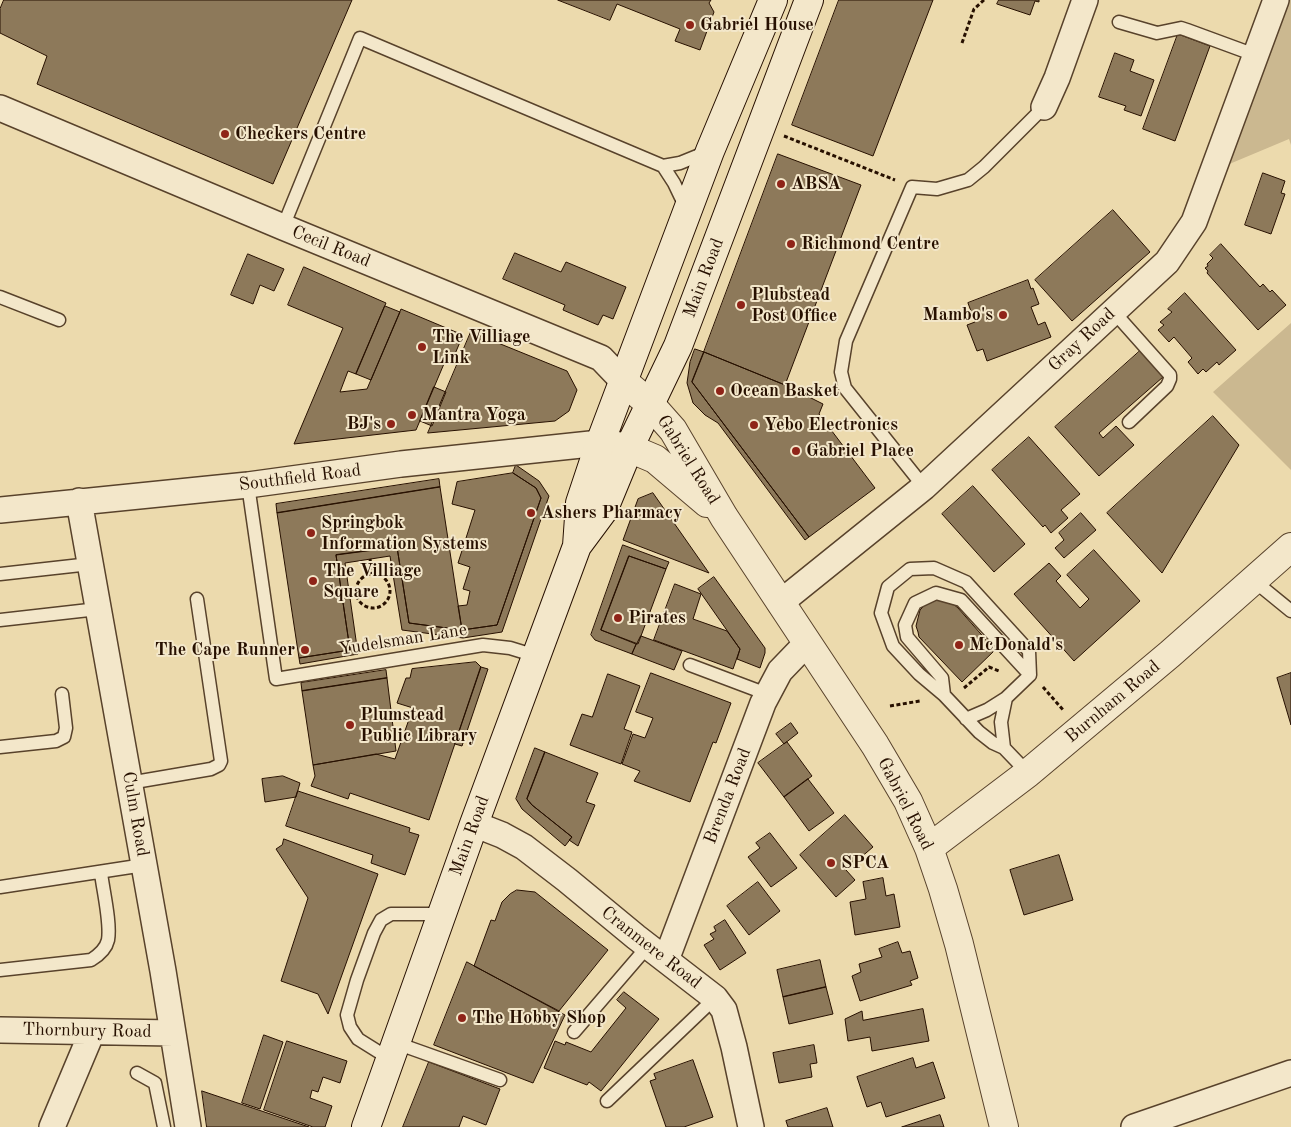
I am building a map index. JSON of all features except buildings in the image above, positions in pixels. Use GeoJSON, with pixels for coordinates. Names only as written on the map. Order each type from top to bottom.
{"type":"FeatureCollection","features":[{"type":"Feature","properties":{"kind":"main road","name":"Main Road"},"geometry":{"type":"LineString","coordinates":[[577,546],[580,503],[600,443],[710,151],[774,0]]}},
{"type":"Feature","properties":{"kind":"main road","name":"Main Road"},"geometry":{"type":"LineString","coordinates":[[366,1127],[474,824],[577,546],[603,511],[629,448],[678,346],[810,0]]}},
{"type":"Feature","properties":{"kind":"main road","name":"Cecil Road"},"geometry":{"type":"LineString","coordinates":[[623,381],[650,404]]}},
{"type":"Feature","properties":{"kind":"main road","name":"Gabriel Road"},"geometry":{"type":"LineString","coordinates":[[650,404],[673,430],[724,517],[875,745],[908,801],[929,848],[943,888],[959,944],[1004,1127]]}},
{"type":"Feature","properties":{"kind":"main road","name":"Gabriel Road"},"geometry":{"type":"LineString","coordinates":[[600,443],[629,448],[655,459],[724,517]]}},
{"type":"Feature","properties":{"kind":"main road","name":"Burnham Road"},"geometry":{"type":"LineString","coordinates":[[929,848],[1028,773],[1170,654],[1291,547]]}},
{"type":"Feature","properties":{"kind":"street"},"geometry":{"type":"LineString","coordinates":[[1044,108],[1057,78],[1085,0]]}},
{"type":"Feature","properties":{"kind":"street","name":"Gray Road"},"geometry":{"type":"LineString","coordinates":[[780,603],[924,487],[1167,262],[1194,222],[1276,0]]}},
{"type":"Feature","properties":{"kind":"street","name":"Cecil Road"},"geometry":{"type":"LineString","coordinates":[[0,108],[601,358],[623,381]]}},
{"type":"Feature","properties":{"kind":"street","name":"Southfield Road"},"geometry":{"type":"LineString","coordinates":[[0,510],[248,484],[401,464],[600,443]]}},
{"type":"Feature","properties":{"kind":"street","name":"Culm Road"},"geometry":{"type":"LineString","coordinates":[[79,502],[144,865],[188,1127]]}},
{"type":"Feature","properties":{"kind":"street","name":"Brenda Road"},"geometry":{"type":"LineString","coordinates":[[657,953],[767,694],[780,671],[807,643]]}},
{"type":"Feature","properties":{"kind":"street","name":"Cranmere Road"},"geometry":{"type":"LineString","coordinates":[[474,824],[502,835],[524,848],[568,880],[715,998],[724,1010],[751,1127]]}},
{"type":"Feature","properties":{"kind":"street","name":"Thornbury Road"},"geometry":{"type":"LineString","coordinates":[[0,1030],[173,1033]]}},
{"type":"Feature","properties":{"kind":"street"},"geometry":{"type":"LineString","coordinates":[[52,1127],[92,1032]]}},
{"type":"Feature","properties":{"kind":"street"},"geometry":{"type":"LineString","coordinates":[[1134,1127],[1291,1073]]}},
{"type":"Feature","properties":{"kind":"lane"},"geometry":{"type":"LineString","coordinates":[[1119,22],[1157,33],[1181,28],[1255,55]]}},
{"type":"Feature","properties":{"kind":"lane"},"geometry":{"type":"LineString","coordinates":[[283,227],[360,38],[663,166],[680,163],[710,151]]}},
{"type":"Feature","properties":{"kind":"lane"},"geometry":{"type":"LineString","coordinates":[[924,487],[845,388],[841,372],[846,341],[912,186],[936,189],[968,180],[984,167],[1044,108]]}},
{"type":"Feature","properties":{"kind":"lane"},"geometry":{"type":"LineString","coordinates":[[663,166],[681,196],[687,212]]}},
{"type":"Feature","properties":{"kind":"lane"},"geometry":{"type":"LineString","coordinates":[[0,297],[59,320]]}},
{"type":"Feature","properties":{"kind":"lane"},"geometry":{"type":"LineString","coordinates":[[1113,311],[1170,375],[1167,386],[1129,422]]}},
{"type":"Feature","properties":{"kind":"lane","name":"Yudelsman Lane"},"geometry":{"type":"LineString","coordinates":[[248,484],[276,679],[484,644],[510,648],[536,656]]}},
{"type":"Feature","properties":{"kind":"lane"},"geometry":{"type":"LineString","coordinates":[[0,574],[90,564]]}},
{"type":"Feature","properties":{"kind":"lane"},"geometry":{"type":"LineString","coordinates":[[1028,773],[1004,748],[986,738],[944,695],[919,674],[893,646],[881,613],[888,587],[910,569],[934,568],[966,582],[1029,650],[1035,679]]}},
{"type":"Feature","properties":{"kind":"lane"},"geometry":{"type":"LineString","coordinates":[[1254,580],[1291,611]]}},
{"type":"Feature","properties":{"kind":"lane"},"geometry":{"type":"LineString","coordinates":[[944,695],[942,678],[907,637],[905,625],[915,602],[936,593],[961,600],[1035,679]]}},
{"type":"Feature","properties":{"kind":"lane"},"geometry":{"type":"LineString","coordinates":[[129,783],[211,770],[219,765],[221,761],[197,599]]}},
{"type":"Feature","properties":{"kind":"lane"},"geometry":{"type":"LineString","coordinates":[[0,620],[98,609]]}},
{"type":"Feature","properties":{"kind":"lane"},"geometry":{"type":"LineString","coordinates":[[690,665],[767,694]]}},
{"type":"Feature","properties":{"kind":"lane"},"geometry":{"type":"LineString","coordinates":[[966,719],[986,711],[1035,679]]}},
{"type":"Feature","properties":{"kind":"lane"},"geometry":{"type":"LineString","coordinates":[[0,747],[56,741],[64,736],[66,728],[62,694]]}},
{"type":"Feature","properties":{"kind":"lane"},"geometry":{"type":"LineString","coordinates":[[1004,748],[1001,722],[1006,698]]}},
{"type":"Feature","properties":{"kind":"lane"},"geometry":{"type":"LineString","coordinates":[[0,888],[144,865]]}},
{"type":"Feature","properties":{"kind":"lane"},"geometry":{"type":"LineString","coordinates":[[0,970],[91,960],[98,956],[108,940],[109,930],[101,873]]}},
{"type":"Feature","properties":{"kind":"lane"},"geometry":{"type":"LineString","coordinates":[[442,914],[391,914],[381,920],[374,933],[347,1014],[350,1027],[358,1038],[393,1051],[500,1080]]}},
{"type":"Feature","properties":{"kind":"lane"},"geometry":{"type":"LineString","coordinates":[[574,1032],[657,953]]}},
{"type":"Feature","properties":{"kind":"lane"},"geometry":{"type":"LineString","coordinates":[[607,1101],[715,998]]}},
{"type":"Feature","properties":{"kind":"lane"},"geometry":{"type":"LineString","coordinates":[[137,1072],[156,1082],[164,1127]]}},
{"type":"Feature","properties":{"kind":"path"},"geometry":{"type":"LineString","coordinates":[[962,43],[974,9],[984,0]]}},
{"type":"Feature","properties":{"kind":"path"},"geometry":{"type":"LineString","coordinates":[[779,134],[912,186]]}},
{"type":"Feature","properties":{"kind":"path"},"geometry":{"type":"LineString","coordinates":[[370,559],[372,574]]}},
{"type":"Feature","properties":{"kind":"path"},"geometry":{"type":"LineString","coordinates":[[372,574],[378,575],[387,582],[390,592],[389,597],[382,606],[371,608],[366,607],[358,599],[356,588],[361,579],[372,574]]}},
{"type":"Feature","properties":{"kind":"path"},"geometry":{"type":"LineString","coordinates":[[959,692],[989,667],[1004,672]]}},
{"type":"Feature","properties":{"kind":"path"},"geometry":{"type":"LineString","coordinates":[[1035,679],[1066,713]]}},
{"type":"Feature","properties":{"kind":"path"},"geometry":{"type":"LineString","coordinates":[[890,706],[922,700]]}},
{"type":"Feature","properties":{"kind":"shaded area"},"geometry":{"type":"Polygon","coordinates":[[[1288,0],[1291,0],[1291,145],[1289,139],[1227,165],[1288,0]]]}},
{"type":"Feature","properties":{"kind":"shaded area"},"geometry":{"type":"Polygon","coordinates":[[[1291,323],[1291,470],[1213,392],[1291,323]]]}},
{"type":"Feature","properties":{"kind":"place","name":"Gabriel House"},"geometry":{"type":"Point","coordinates":[690,25]}},
{"type":"Feature","properties":{"kind":"place","name":"Checkers Centre"},"geometry":{"type":"Point","coordinates":[225,134]}},
{"type":"Feature","properties":{"kind":"place","name":"ABSA"},"geometry":{"type":"Point","coordinates":[781,184]}},
{"type":"Feature","properties":{"kind":"place","name":"Richmond Centre"},"geometry":{"type":"Point","coordinates":[791,244]}},
{"type":"Feature","properties":{"kind":"place","name":"Plubstead Post Office"},"geometry":{"type":"Point","coordinates":[741,305]}},
{"type":"Feature","properties":{"kind":"place","name":"Mambo's"},"geometry":{"type":"Point","coordinates":[1003,315]}},
{"type":"Feature","properties":{"kind":"place","name":"The Villiage Link"},"geometry":{"type":"Point","coordinates":[422,347]}},
{"type":"Feature","properties":{"kind":"place","name":"Ocean Basket"},"geometry":{"type":"Point","coordinates":[720,391]}},
{"type":"Feature","properties":{"kind":"place","name":"Mantra Yoga"},"geometry":{"type":"Point","coordinates":[412,415]}},
{"type":"Feature","properties":{"kind":"place","name":"BJ's"},"geometry":{"type":"Point","coordinates":[391,424]}},
{"type":"Feature","properties":{"kind":"place","name":"Yebo Electronics"},"geometry":{"type":"Point","coordinates":[754,425]}},
{"type":"Feature","properties":{"kind":"place","name":"Gabriel Place"},"geometry":{"type":"Point","coordinates":[796,451]}},
{"type":"Feature","properties":{"kind":"place","name":"Ashers Pharmacy"},"geometry":{"type":"Point","coordinates":[531,513]}},
{"type":"Feature","properties":{"kind":"place","name":"Springbok Information Systems"},"geometry":{"type":"Point","coordinates":[311,533]}},
{"type":"Feature","properties":{"kind":"place","name":"The Villiage Square"},"geometry":{"type":"Point","coordinates":[313,581]}},
{"type":"Feature","properties":{"kind":"place","name":"Pirates"},"geometry":{"type":"Point","coordinates":[618,618]}},
{"type":"Feature","properties":{"kind":"place","name":"McDonald's"},"geometry":{"type":"Point","coordinates":[959,645]}},
{"type":"Feature","properties":{"kind":"place","name":"The Cape Runner"},"geometry":{"type":"Point","coordinates":[305,650]}},
{"type":"Feature","properties":{"kind":"place","name":"Plumstead Public Library"},"geometry":{"type":"Point","coordinates":[350,725]}},
{"type":"Feature","properties":{"kind":"place","name":"SPCA"},"geometry":{"type":"Point","coordinates":[831,863]}},
{"type":"Feature","properties":{"kind":"place","name":"The Hobby Shop"},"geometry":{"type":"Point","coordinates":[462,1018]}}]}
